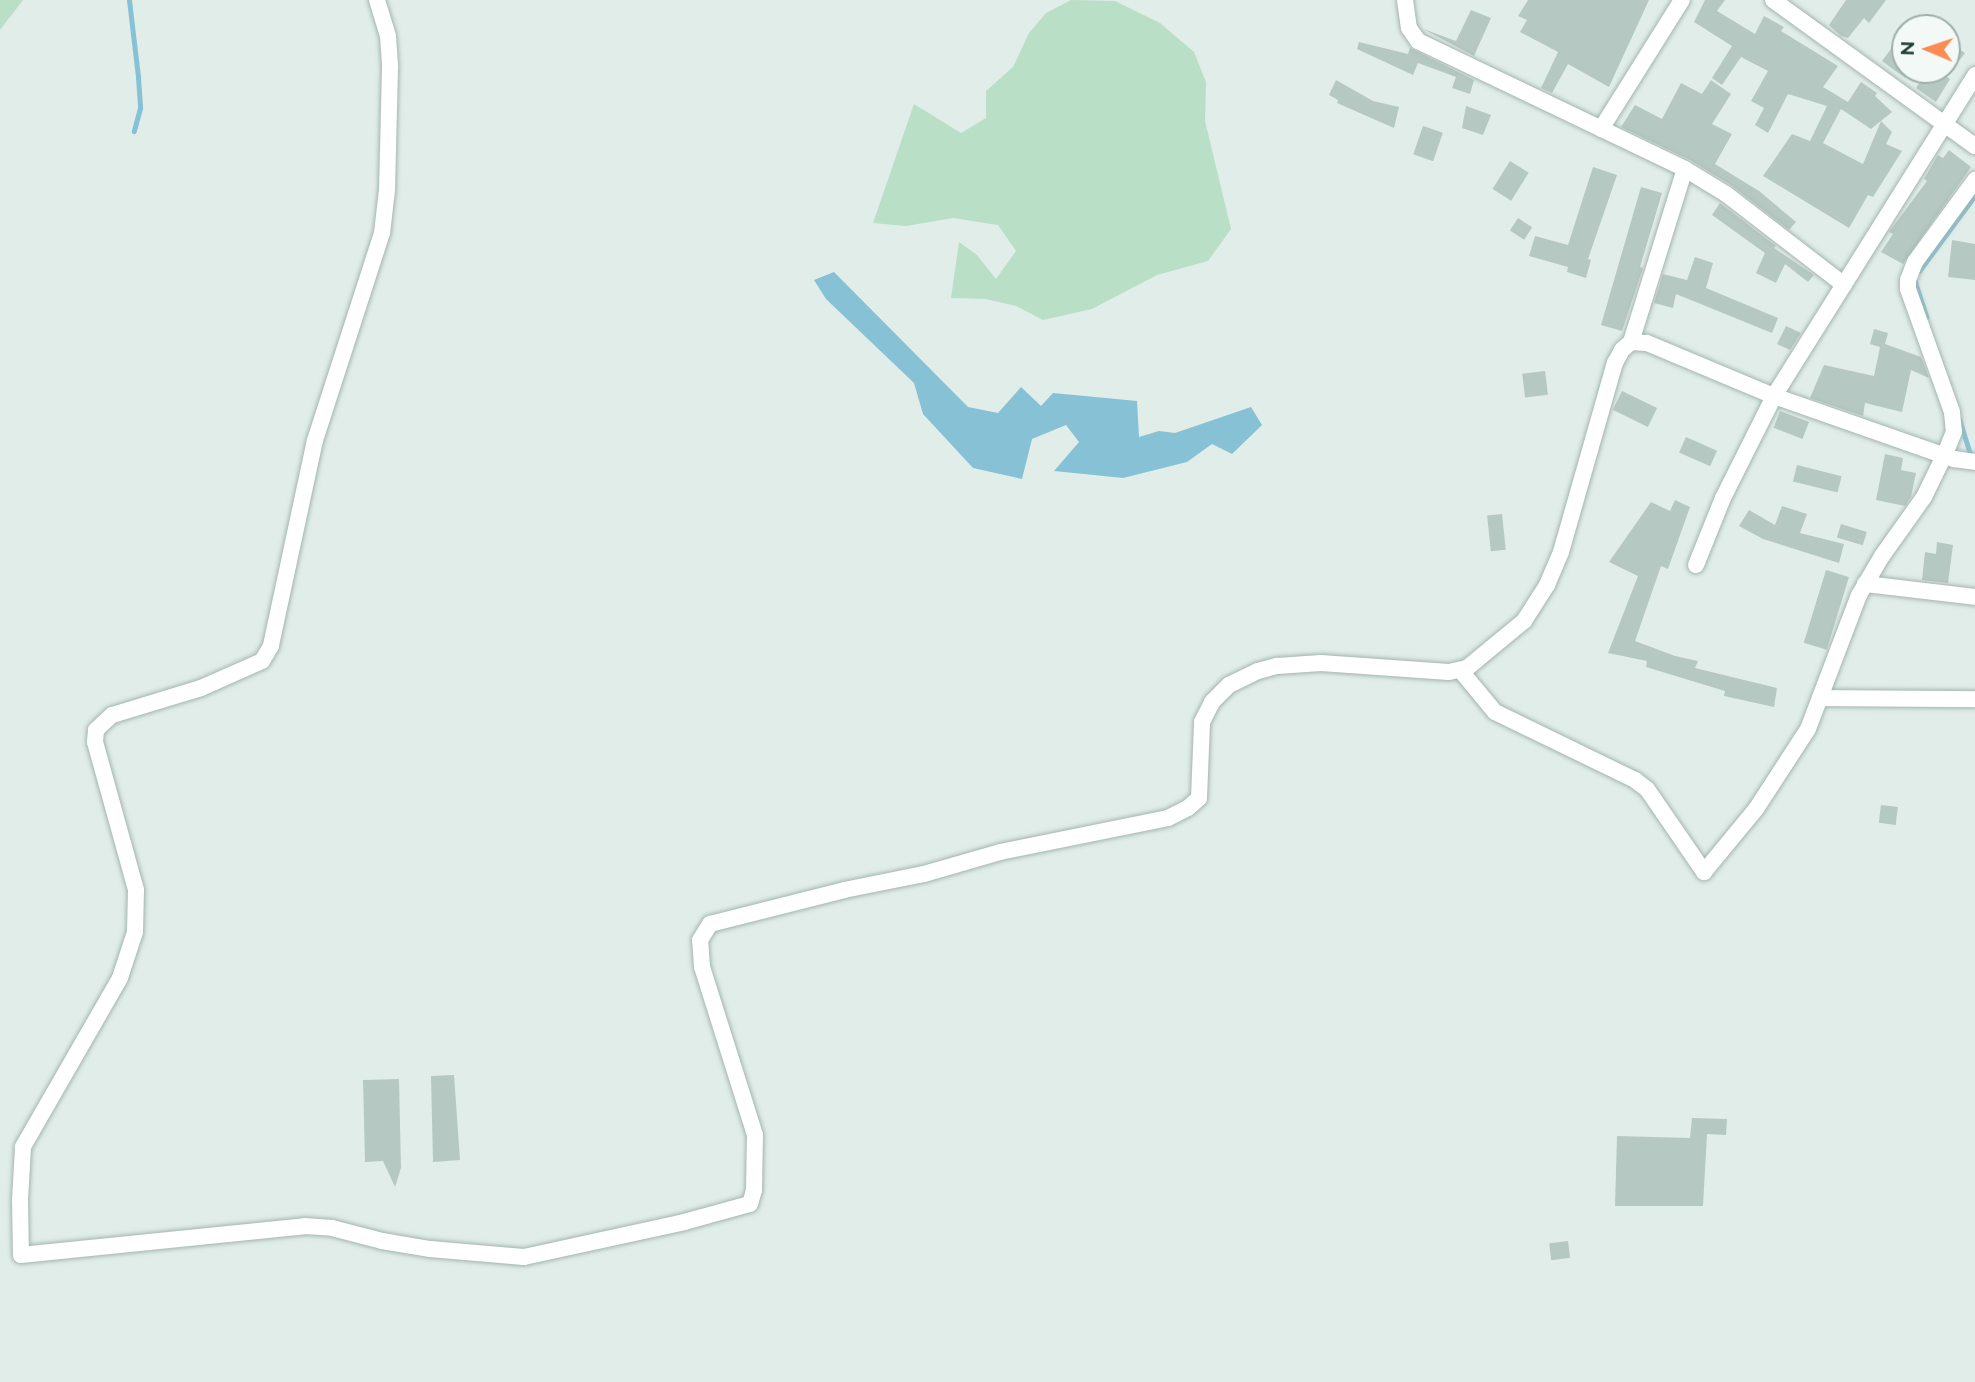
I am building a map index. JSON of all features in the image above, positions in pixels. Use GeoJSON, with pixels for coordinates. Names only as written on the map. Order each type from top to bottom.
{"type":"FeatureCollection","features":[{"type":"Feature","properties":{"kind":"street"},"geometry":{"type":"LineString","coordinates":[[377,0],[388,36],[390,68],[387,190],[382,233],[315,440],[271,646],[262,661],[201,688],[112,715],[96,730],[94,742],[136,890],[137,920],[120,978],[23,1147],[21,1255],[305,1226],[332,1228],[419,1248],[524,1257],[745,1206],[754,1196],[756,1139],[702,967],[700,940],[710,924],[734,915],[924,874],[1000,852],[1168,818],[1188,808],[1199,798],[1202,722],[1212,702],[1228,685],[1258,671],[1277,666],[1321,663],[1461,671],[1524,621],[1547,585],[1576,505],[1615,363],[1631,342],[1685,169]]}},
{"type":"Feature","properties":{"kind":"street"},"geometry":{"type":"LineString","coordinates":[[1405,0],[1409,28],[1418,41],[1685,169],[1726,194],[1844,285]]}},
{"type":"Feature","properties":{"kind":"street"},"geometry":{"type":"LineString","coordinates":[[1601,129],[1682,0]]}},
{"type":"Feature","properties":{"kind":"street"},"geometry":{"type":"LineString","coordinates":[[1773,0],[1975,146]]}},
{"type":"Feature","properties":{"kind":"street"},"geometry":{"type":"LineString","coordinates":[[1696,565],[1723,498],[1774,396],[1975,75]]}},
{"type":"Feature","properties":{"kind":"street"},"geometry":{"type":"LineString","coordinates":[[1461,671],[1495,712],[1537,735],[1626,776],[1647,789],[1704,872],[1732,840],[1788,763],[1808,729],[1866,584],[1924,497],[1954,432],[1952,412],[1908,289],[1908,280],[1915,262],[1975,180]]}},
{"type":"Feature","properties":{"kind":"street"},"geometry":{"type":"LineString","coordinates":[[1631,342],[1658,347],[1774,396],[1975,462]]}},
{"type":"Feature","properties":{"kind":"street"},"geometry":{"type":"LineString","coordinates":[[1866,584],[1975,597]]}},
{"type":"Feature","properties":{"kind":"street"},"geometry":{"type":"LineString","coordinates":[[1820,698],[1975,699]]}},
{"type":"Feature","properties":{"kind":"green space"},"geometry":{"type":"Polygon","coordinates":[[[0,0],[23,0],[0,30],[0,0]]]}},
{"type":"Feature","properties":{"kind":"green space"},"geometry":{"type":"Polygon","coordinates":[[[1071,0],[1115,1],[1160,23],[1194,52],[1206,82],[1205,121],[1231,229],[1208,261],[1157,275],[1092,309],[1043,320],[1016,306],[986,299],[951,298],[959,242],[977,255],[996,279],[1016,251],[998,225],[953,218],[906,226],[873,223],[914,104],[961,133],[986,118],[986,91],[1013,67],[1029,33],[1046,13],[1071,0]]]}},
{"type":"Feature","properties":{"kind":"water"},"geometry":{"type":"Polygon","coordinates":[[[834,272],[968,407],[998,413],[1021,387],[1041,406],[1053,393],[1137,401],[1139,437],[1159,431],[1175,433],[1251,407],[1262,425],[1232,454],[1212,444],[1187,462],[1123,478],[1054,471],[1079,442],[1066,425],[1032,439],[1022,479],[973,468],[923,414],[914,383],[826,299],[814,280],[834,272]]]}},
{"type":"Feature","properties":{"kind":"building"},"geometry":{"type":"Polygon","coordinates":[[[1528,0],[1649,0],[1609,87],[1568,64],[1552,93],[1541,88],[1558,52],[1520,32],[1527,20],[1518,16],[1528,0]]]}},
{"type":"Feature","properties":{"kind":"building"},"geometry":{"type":"Polygon","coordinates":[[[1705,0],[1725,0],[1717,11],[1755,34],[1764,16],[1784,27],[1781,31],[1838,66],[1823,87],[1848,102],[1861,82],[1877,93],[1875,96],[1892,112],[1871,129],[1841,109],[1823,143],[1863,164],[1881,121],[1892,132],[1886,144],[1902,151],[1873,197],[1868,195],[1849,228],[1763,176],[1792,134],[1810,141],[1827,106],[1788,94],[1768,133],[1755,125],[1764,108],[1751,101],[1768,71],[1741,57],[1722,85],[1712,78],[1732,46],[1694,22],[1705,0]]]}},
{"type":"Feature","properties":{"kind":"building"},"geometry":{"type":"Polygon","coordinates":[[[1846,0],[1886,0],[1869,23],[1864,18],[1848,38],[1841,36],[1829,25],[1846,0]]]}},
{"type":"Feature","properties":{"kind":"building"},"geometry":{"type":"Polygon","coordinates":[[[1471,10],[1491,18],[1474,56],[1423,29],[1456,41],[1471,10]]]}},
{"type":"Feature","properties":{"kind":"building"},"geometry":{"type":"Polygon","coordinates":[[[1359,42],[1408,54],[1410,48],[1474,80],[1470,94],[1452,88],[1456,77],[1418,63],[1413,75],[1357,49],[1359,42]]]}},
{"type":"Feature","properties":{"kind":"building"},"geometry":{"type":"Polygon","coordinates":[[[1891,49],[1891,68],[1882,61],[1891,49]]]}},
{"type":"Feature","properties":{"kind":"building"},"geometry":{"type":"Polygon","coordinates":[[[1336,80],[1373,101],[1399,107],[1394,128],[1337,103],[1338,100],[1329,95],[1336,80]]]}},
{"type":"Feature","properties":{"kind":"building"},"geometry":{"type":"Polygon","coordinates":[[[1711,80],[1731,94],[1712,124],[1732,134],[1715,164],[1759,191],[1796,222],[1789,230],[1731,185],[1690,160],[1621,127],[1635,105],[1662,119],[1681,83],[1702,94],[1711,80]]]}},
{"type":"Feature","properties":{"kind":"building"},"geometry":{"type":"Polygon","coordinates":[[[1918,84],[1947,84],[1936,102],[1916,88],[1918,84]]]}},
{"type":"Feature","properties":{"kind":"building"},"geometry":{"type":"Polygon","coordinates":[[[1466,106],[1491,115],[1483,135],[1462,128],[1466,106]]]}},
{"type":"Feature","properties":{"kind":"building"},"geometry":{"type":"Polygon","coordinates":[[[1423,126],[1443,133],[1433,161],[1413,154],[1423,126]]]}},
{"type":"Feature","properties":{"kind":"building"},"geometry":{"type":"Polygon","coordinates":[[[1949,150],[1971,167],[1903,264],[1881,252],[1893,234],[1889,232],[1927,181],[1924,179],[1938,155],[1943,158],[1949,150]]]}},
{"type":"Feature","properties":{"kind":"building"},"geometry":{"type":"Polygon","coordinates":[[[1510,161],[1529,173],[1511,201],[1493,189],[1510,161]]]}},
{"type":"Feature","properties":{"kind":"building"},"geometry":{"type":"Polygon","coordinates":[[[1593,167],[1617,175],[1588,259],[1591,260],[1586,278],[1567,272],[1568,267],[1529,256],[1535,236],[1568,245],[1593,167]]]}},
{"type":"Feature","properties":{"kind":"building"},"geometry":{"type":"Polygon","coordinates":[[[1641,187],[1662,193],[1640,267],[1643,268],[1622,331],[1601,325],[1641,187]]]}},
{"type":"Feature","properties":{"kind":"building"},"geometry":{"type":"Polygon","coordinates":[[[1720,203],[1776,246],[1774,248],[1814,275],[1808,282],[1785,264],[1776,283],[1756,273],[1765,253],[1712,215],[1720,203]]]}},
{"type":"Feature","properties":{"kind":"building"},"geometry":{"type":"Polygon","coordinates":[[[1518,218],[1532,227],[1524,240],[1510,231],[1518,218]]]}},
{"type":"Feature","properties":{"kind":"building"},"geometry":{"type":"Polygon","coordinates":[[[1952,240],[1975,244],[1975,280],[1948,277],[1952,240]]]}},
{"type":"Feature","properties":{"kind":"building"},"geometry":{"type":"Polygon","coordinates":[[[1695,257],[1713,263],[1706,288],[1778,318],[1772,333],[1676,294],[1673,308],[1654,303],[1663,274],[1687,280],[1695,257]]]}},
{"type":"Feature","properties":{"kind":"building"},"geometry":{"type":"Polygon","coordinates":[[[1786,326],[1801,333],[1790,350],[1777,344],[1786,326]]]}},
{"type":"Feature","properties":{"kind":"building"},"geometry":{"type":"Polygon","coordinates":[[[1874,329],[1888,333],[1885,344],[1921,357],[1929,378],[1911,370],[1902,412],[1865,403],[1863,416],[1810,398],[1824,365],[1874,376],[1880,347],[1870,344],[1874,329]]]}},
{"type":"Feature","properties":{"kind":"building"},"geometry":{"type":"Polygon","coordinates":[[[1545,371],[1548,395],[1525,398],[1522,374],[1545,371]]]}},
{"type":"Feature","properties":{"kind":"building"},"geometry":{"type":"Polygon","coordinates":[[[1622,391],[1657,408],[1648,427],[1613,410],[1622,391]]]}},
{"type":"Feature","properties":{"kind":"building"},"geometry":{"type":"Polygon","coordinates":[[[1780,411],[1809,422],[1802,439],[1774,428],[1780,411]]]}},
{"type":"Feature","properties":{"kind":"building"},"geometry":{"type":"Polygon","coordinates":[[[1686,437],[1717,451],[1710,466],[1679,453],[1686,437]]]}},
{"type":"Feature","properties":{"kind":"building"},"geometry":{"type":"Polygon","coordinates":[[[1885,454],[1903,458],[1901,470],[1916,473],[1911,497],[1905,506],[1876,500],[1885,454]]]}},
{"type":"Feature","properties":{"kind":"building"},"geometry":{"type":"Polygon","coordinates":[[[1797,465],[1842,476],[1838,493],[1793,481],[1797,465]]]}},
{"type":"Feature","properties":{"kind":"building"},"geometry":{"type":"Polygon","coordinates":[[[1675,500],[1690,507],[1668,569],[1661,566],[1635,641],[1675,656],[1698,661],[1695,668],[1777,688],[1774,707],[1724,696],[1725,691],[1646,667],[1647,661],[1608,653],[1638,576],[1609,562],[1651,502],[1670,511],[1675,500]]]}},
{"type":"Feature","properties":{"kind":"building"},"geometry":{"type":"Polygon","coordinates":[[[1782,506],[1807,514],[1800,533],[1844,544],[1839,563],[1763,539],[1739,526],[1749,510],[1775,525],[1782,506]]]}},
{"type":"Feature","properties":{"kind":"building"},"geometry":{"type":"Polygon","coordinates":[[[1502,514],[1506,550],[1491,551],[1487,516],[1502,514]]]}},
{"type":"Feature","properties":{"kind":"building"},"geometry":{"type":"Polygon","coordinates":[[[1841,524],[1867,532],[1863,545],[1837,537],[1841,524]]]}},
{"type":"Feature","properties":{"kind":"building"},"geometry":{"type":"Polygon","coordinates":[[[1937,542],[1953,545],[1948,583],[1922,580],[1925,552],[1936,554],[1937,542]]]}},
{"type":"Feature","properties":{"kind":"building"},"geometry":{"type":"Polygon","coordinates":[[[1826,570],[1849,577],[1827,650],[1804,643],[1826,570]]]}},
{"type":"Feature","properties":{"kind":"building"},"geometry":{"type":"Polygon","coordinates":[[[1881,805],[1898,807],[1896,825],[1879,823],[1881,805]]]}},
{"type":"Feature","properties":{"kind":"building"},"geometry":{"type":"Polygon","coordinates":[[[454,1075],[460,1160],[433,1162],[431,1076],[454,1075]]]}},
{"type":"Feature","properties":{"kind":"building"},"geometry":{"type":"Polygon","coordinates":[[[399,1079],[401,1168],[395,1187],[383,1161],[365,1162],[363,1080],[399,1079]]]}},
{"type":"Feature","properties":{"kind":"building"},"geometry":{"type":"Polygon","coordinates":[[[1692,1118],[1727,1119],[1726,1135],[1707,1134],[1703,1206],[1615,1206],[1617,1136],[1690,1138],[1692,1118]]]}},
{"type":"Feature","properties":{"kind":"building"},"geometry":{"type":"Polygon","coordinates":[[[1568,1241],[1570,1258],[1551,1260],[1549,1243],[1568,1241]]]}},
{"type":"Feature","properties":{"kind":"waterway"},"geometry":{"type":"LineString","coordinates":[[129,0],[140,108],[134,131]]}},
{"type":"Feature","properties":{"kind":"waterway"},"geometry":{"type":"LineString","coordinates":[[1919,271],[1975,195]]}},
{"type":"Feature","properties":{"kind":"waterway"},"geometry":{"type":"LineString","coordinates":[[1914,279],[1926,317]]}},
{"type":"Feature","properties":{"kind":"waterway"},"geometry":{"type":"LineString","coordinates":[[1959,419],[1972,460]]}}]}
